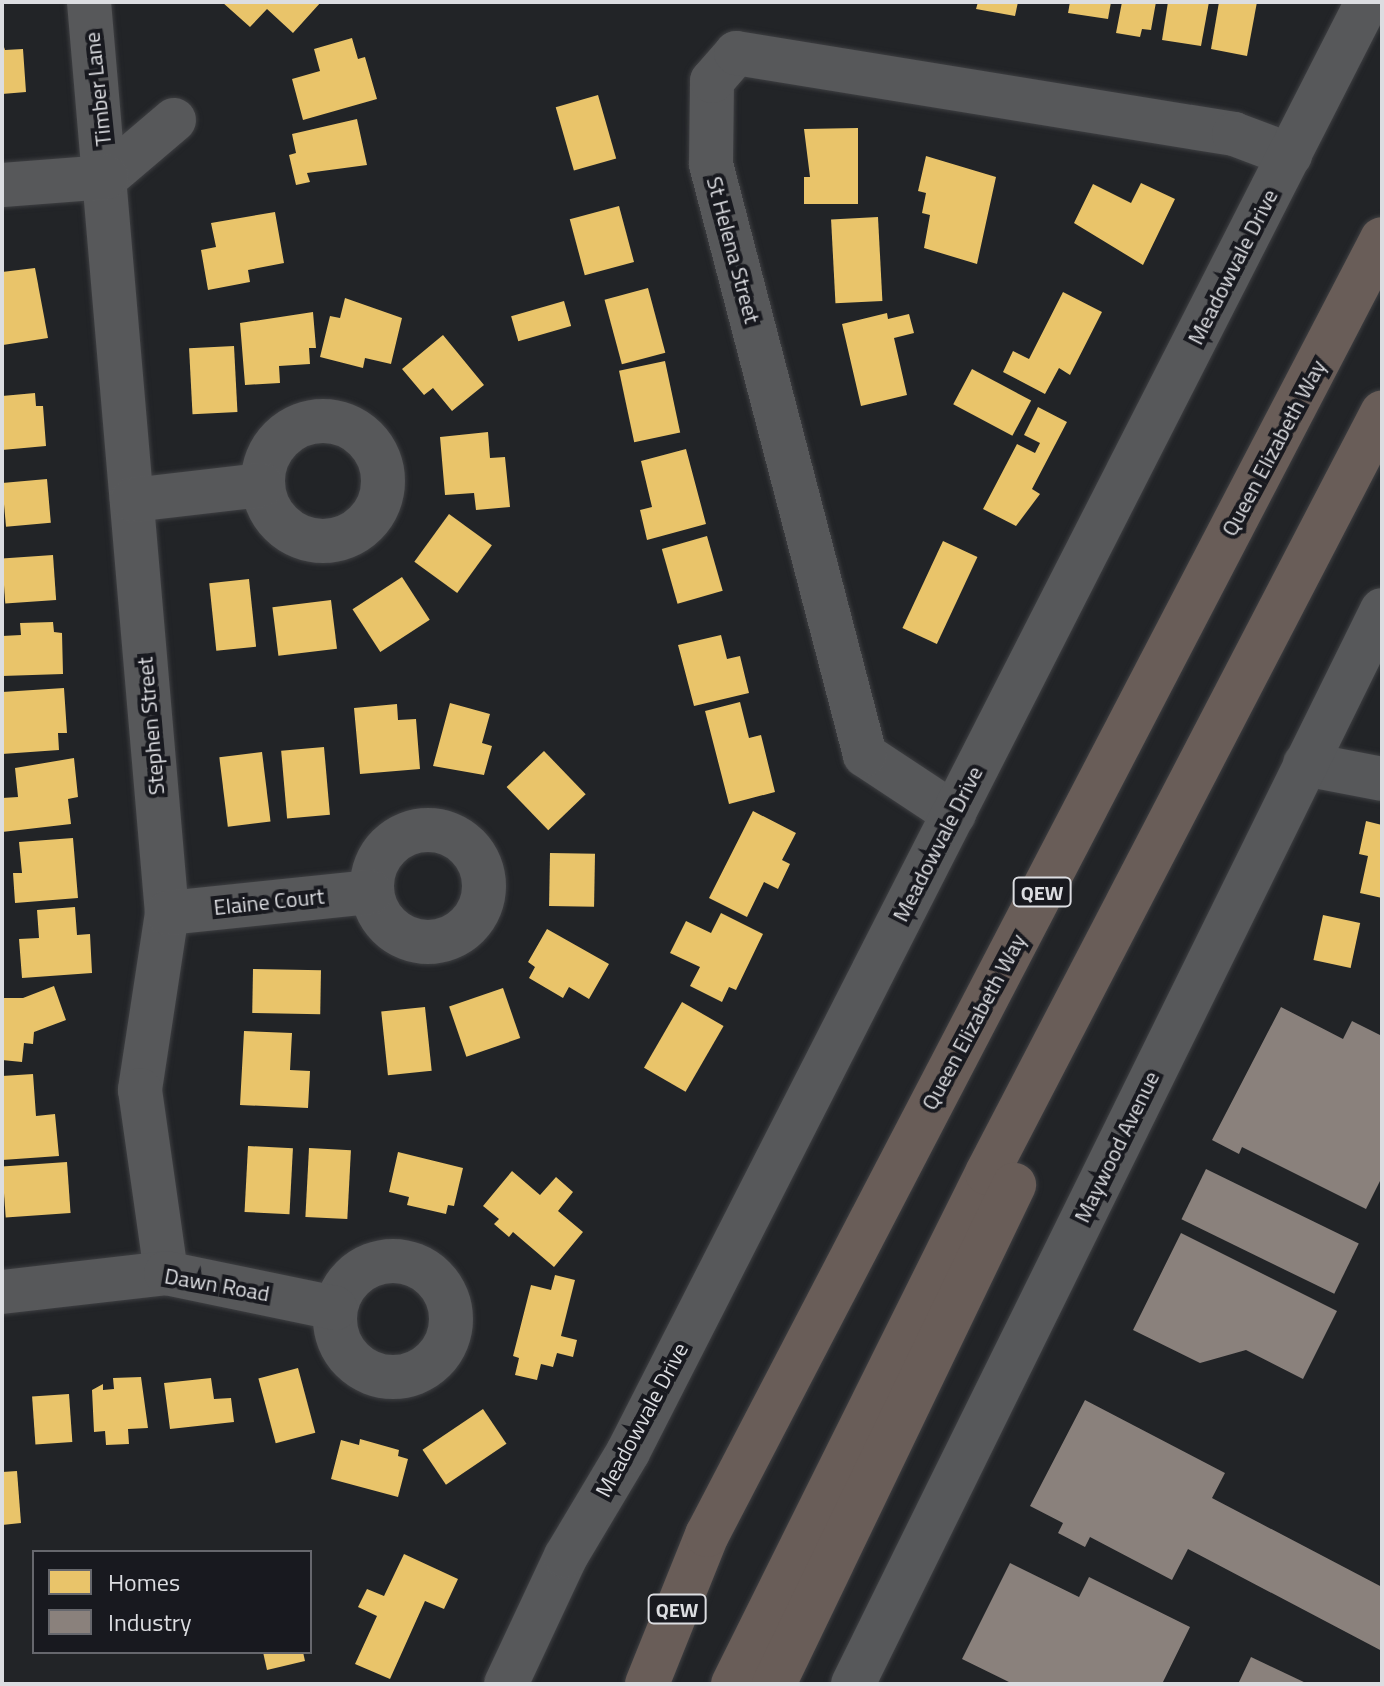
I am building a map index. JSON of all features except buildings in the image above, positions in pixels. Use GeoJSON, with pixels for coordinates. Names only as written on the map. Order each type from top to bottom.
{"type":"FeatureCollection","features":[{"type":"Feature","properties":{"kind":"highway","name":"Queen Elizabeth Way"},"geometry":{"type":"LineString","coordinates":[[647,1684],[707,1535],[1382,239]]}},
{"type":"Feature","properties":{"kind":"highway"},"geometry":{"type":"LineString","coordinates":[[733,1684],[987,1173],[1382,416]]}},
{"type":"Feature","properties":{"kind":"highway"},"geometry":{"type":"LineString","coordinates":[[774,1684],[1382,416]]}},
{"type":"Feature","properties":{"kind":"highway"},"geometry":{"type":"LineString","coordinates":[[620,1684],[707,1535]]}},
{"type":"Feature","properties":{"kind":"street","name":"Timber Lane"},"geometry":{"type":"LineString","coordinates":[[89,2],[107,177]]}},
{"type":"Feature","properties":{"kind":"street","name":"Meadowvale Drive"},"geometry":{"type":"LineString","coordinates":[[506,1684],[566,1556],[628,1452],[1367,2]]}},
{"type":"Feature","properties":{"kind":"street","name":"St Helena Street"},"geometry":{"type":"LineString","coordinates":[[954,814],[865,755],[711,164],[712,81],[736,53],[1234,134],[1290,155]]}},
{"type":"Feature","properties":{"kind":"street"},"geometry":{"type":"LineString","coordinates":[[2,185],[107,177],[174,120]]}},
{"type":"Feature","properties":{"kind":"street","name":"Stephen Street"},"geometry":{"type":"LineString","coordinates":[[107,177],[167,913],[140,1090],[166,1273]]}},
{"type":"Feature","properties":{"kind":"street"},"geometry":{"type":"LineString","coordinates":[[132,500],[262,485]]}},
{"type":"Feature","properties":{"kind":"street","name":"Maywood Avenue"},"geometry":{"type":"LineString","coordinates":[[853,1684],[1382,610]]}},
{"type":"Feature","properties":{"kind":"street"},"geometry":{"type":"LineString","coordinates":[[1305,764],[1382,779]]}},
{"type":"Feature","properties":{"kind":"street","name":"Elaine Court"},"geometry":{"type":"LineString","coordinates":[[167,913],[371,892]]}},
{"type":"Feature","properties":{"kind":"street","name":"Dawn Road"},"geometry":{"type":"LineString","coordinates":[[2,1292],[166,1273],[335,1308]]}}]}
